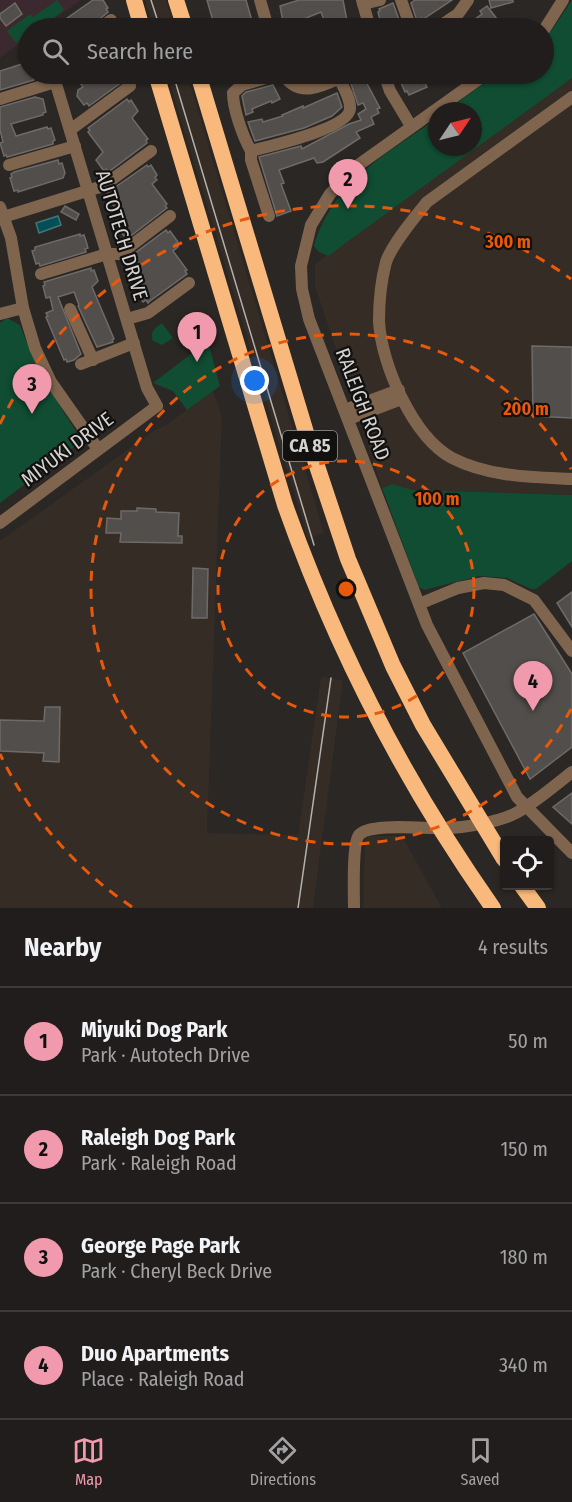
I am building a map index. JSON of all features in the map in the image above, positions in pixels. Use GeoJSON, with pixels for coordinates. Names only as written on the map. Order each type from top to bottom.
{"type":"FeatureCollection","features":[{"type":"Feature","properties":{"kind":"highway"},"geometry":{"type":"LineString","coordinates":[[134,0],[139,18]]}},
{"type":"Feature","properties":{"kind":"highway"},"geometry":{"type":"LineString","coordinates":[[176,0],[182,18]]}},
{"type":"Feature","properties":{"kind":"highway","name":"CA 85"},"geometry":{"type":"LineString","coordinates":[[159,84],[285,505],[305,562],[379,723],[424,804],[493,908]]}},
{"type":"Feature","properties":{"kind":"highway","name":"CA 85"},"geometry":{"type":"LineString","coordinates":[[201,84],[308,439],[348,559],[393,666],[423,725],[500,853]]}},
{"type":"Feature","properties":{"kind":"highway"},"geometry":{"type":"LineString","coordinates":[[525,890],[538,908]]}},
{"type":"Feature","properties":{"kind":"street"},"geometry":{"type":"LineString","coordinates":[[260,0],[265,18]]}},
{"type":"Feature","properties":{"kind":"street"},"geometry":{"type":"LineString","coordinates":[[367,18],[363,2],[380,0]]}},
{"type":"Feature","properties":{"kind":"street"},"geometry":{"type":"LineString","coordinates":[[401,0],[407,18]]}},
{"type":"Feature","properties":{"kind":"street"},"geometry":{"type":"LineString","coordinates":[[452,18],[458,14],[468,0]]}},
{"type":"Feature","properties":{"kind":"street"},"geometry":{"type":"LineString","coordinates":[[551,18],[563,0]]}},
{"type":"Feature","properties":{"kind":"street"},"geometry":{"type":"LineString","coordinates":[[0,99],[39,84]]}},
{"type":"Feature","properties":{"kind":"street","name":"AUTOTECH DRIVE"},"geometry":{"type":"LineString","coordinates":[[56,84],[147,388],[156,406]]}},
{"type":"Feature","properties":{"kind":"street"},"geometry":{"type":"LineString","coordinates":[[246,84],[233,93],[233,101],[251,151],[250,160],[269,216]]}},
{"type":"Feature","properties":{"kind":"street"},"geometry":{"type":"LineString","coordinates":[[289,84],[303,89],[322,84]]}},
{"type":"Feature","properties":{"kind":"street"},"geometry":{"type":"LineString","coordinates":[[251,151],[305,136],[344,119],[350,109],[343,84]]}},
{"type":"Feature","properties":{"kind":"street"},"geometry":{"type":"LineString","coordinates":[[388,84],[411,126]]}},
{"type":"Feature","properties":{"kind":"street","name":"RALEIGH ROAD"},"geometry":{"type":"LineString","coordinates":[[472,84],[357,166],[330,194],[311,225],[301,266],[302,289],[309,318],[427,625],[518,797],[572,853]]}},
{"type":"Feature","properties":{"kind":"street"},"geometry":{"type":"LineString","coordinates":[[70,130],[130,86]]}},
{"type":"Feature","properties":{"kind":"street"},"geometry":{"type":"LineString","coordinates":[[572,97],[427,202],[387,261],[380,296],[379,323],[384,350],[400,394],[421,432],[450,457],[488,472],[538,478],[572,479]]}},
{"type":"Feature","properties":{"kind":"street"},"geometry":{"type":"LineString","coordinates":[[9,165],[75,146]]}},
{"type":"Feature","properties":{"kind":"street"},"geometry":{"type":"LineString","coordinates":[[98,449],[51,382],[35,348],[23,308],[11,238],[1,214],[103,186],[151,151]]}},
{"type":"Feature","properties":{"kind":"street"},"geometry":{"type":"LineString","coordinates":[[42,274],[107,254],[120,254],[170,216]]}},
{"type":"Feature","properties":{"kind":"street"},"geometry":{"type":"LineString","coordinates":[[127,319],[148,313],[189,283]]}},
{"type":"Feature","properties":{"kind":"street"},"geometry":{"type":"LineString","coordinates":[[0,314],[23,308]]}},
{"type":"Feature","properties":{"kind":"street"},"geometry":{"type":"LineString","coordinates":[[70,309],[87,362],[134,343]]}},
{"type":"Feature","properties":{"kind":"street"},"geometry":{"type":"LineString","coordinates":[[347,415],[400,394]]}},
{"type":"Feature","properties":{"kind":"street","name":"MIYUKI DRIVE"},"geometry":{"type":"LineString","coordinates":[[0,523],[156,406]]}},
{"type":"Feature","properties":{"kind":"street"},"geometry":{"type":"LineString","coordinates":[[419,604],[458,588],[484,583],[504,585],[534,600],[572,651]]}},
{"type":"Feature","properties":{"kind":"street"},"geometry":{"type":"LineString","coordinates":[[354,908],[354,849],[358,836],[363,832],[376,828],[467,826],[515,814],[572,772]]}},
{"type":"Feature","properties":{"kind":"shaded area"},"geometry":{"type":"Polygon","coordinates":[[[0,0],[81,0],[55,18],[18,18],[18,44],[0,58],[0,0]]]}},
{"type":"Feature","properties":{"kind":"shaded area"},"geometry":{"type":"Polygon","coordinates":[[[145,0],[166,0],[171,18],[150,18],[145,0]]]}},
{"type":"Feature","properties":{"kind":"shaded area"},"geometry":{"type":"Polygon","coordinates":[[[572,78],[572,495],[413,490],[392,484],[382,488],[315,286],[315,264],[464,156],[482,156],[482,143],[572,78]]]}},
{"type":"Feature","properties":{"kind":"shaded area"},"geometry":{"type":"Polygon","coordinates":[[[170,84],[190,84],[324,533],[308,539],[170,84]]]}},
{"type":"Feature","properties":{"kind":"shaded area"},"geometry":{"type":"Polygon","coordinates":[[[213,391],[222,416],[207,833],[298,835],[321,677],[343,680],[313,908],[0,908],[0,541],[213,391]]]}},
{"type":"Feature","properties":{"kind":"shaded area"},"geometry":{"type":"Polygon","coordinates":[[[365,836],[402,836],[442,908],[363,908],[365,836]]]}},
{"type":"Feature","properties":{"kind":"green space"},"geometry":{"type":"Polygon","coordinates":[[[57,0],[64,10],[53,18],[25,18],[30,14],[33,17],[57,0]]]}},
{"type":"Feature","properties":{"kind":"green space"},"geometry":{"type":"Polygon","coordinates":[[[572,0],[572,78],[482,144],[482,102],[458,102],[483,84],[554,84],[554,27],[572,0]]]}},
{"type":"Feature","properties":{"kind":"green space"},"geometry":{"type":"Polygon","coordinates":[[[18,23],[18,42],[16,43],[7,31],[18,23]]]}},
{"type":"Feature","properties":{"kind":"green space"},"geometry":{"type":"Polygon","coordinates":[[[428,124],[428,156],[465,156],[328,256],[319,252],[314,246],[334,204],[348,187],[381,158],[428,124]]]}},
{"type":"Feature","properties":{"kind":"green space"},"geometry":{"type":"Polygon","coordinates":[[[7,318],[20,325],[40,371],[82,441],[0,503],[0,323],[7,318]]]}},
{"type":"Feature","properties":{"kind":"green space"},"geometry":{"type":"Polygon","coordinates":[[[162,323],[173,338],[162,345],[153,341],[152,333],[162,323]]]}},
{"type":"Feature","properties":{"kind":"green space"},"geometry":{"type":"Polygon","coordinates":[[[208,341],[220,386],[187,410],[173,391],[153,383],[208,341]]]}},
{"type":"Feature","properties":{"kind":"green space"},"geometry":{"type":"Polygon","coordinates":[[[392,484],[413,490],[572,495],[572,561],[536,589],[507,578],[479,576],[424,590],[419,587],[382,488],[392,484]]]}},
{"type":"Feature","properties":{"kind":"water"},"geometry":{"type":"Polygon","coordinates":[[[58,216],[61,225],[39,233],[36,223],[58,216]]]}},
{"type":"Feature","properties":{"kind":"building"},"geometry":{"type":"Polygon","coordinates":[[[93,0],[103,0],[108,8],[106,9],[108,12],[101,18],[67,18],[93,0]]]}},
{"type":"Feature","properties":{"kind":"building"},"geometry":{"type":"Polygon","coordinates":[[[207,0],[246,0],[251,18],[212,18],[207,0]]]}},
{"type":"Feature","properties":{"kind":"building"},"geometry":{"type":"Polygon","coordinates":[[[299,0],[343,0],[346,18],[323,18],[321,12],[306,18],[282,18],[280,6],[299,0]]]}},
{"type":"Feature","properties":{"kind":"building"},"geometry":{"type":"Polygon","coordinates":[[[415,0],[452,0],[425,18],[416,18],[411,3],[415,0]]]}},
{"type":"Feature","properties":{"kind":"building"},"geometry":{"type":"Polygon","coordinates":[[[489,0],[513,0],[513,2],[491,8],[489,0]]]}},
{"type":"Feature","properties":{"kind":"building"},"geometry":{"type":"Polygon","coordinates":[[[15,3],[22,14],[6,26],[0,14],[15,3]]]}},
{"type":"Feature","properties":{"kind":"building"},"geometry":{"type":"Polygon","coordinates":[[[393,3],[398,18],[380,18],[379,9],[393,3]]]}},
{"type":"Feature","properties":{"kind":"building"},"geometry":{"type":"Polygon","coordinates":[[[487,6],[496,18],[476,18],[482,14],[480,11],[487,6]]]}},
{"type":"Feature","properties":{"kind":"building"},"geometry":{"type":"Polygon","coordinates":[[[18,65],[18,84],[20,84],[0,90],[0,71],[18,65]]]}},
{"type":"Feature","properties":{"kind":"building"},"geometry":{"type":"Polygon","coordinates":[[[81,84],[119,84],[89,106],[87,103],[84,105],[77,96],[78,90],[83,87],[81,84]]]}},
{"type":"Feature","properties":{"kind":"building"},"geometry":{"type":"Polygon","coordinates":[[[351,84],[367,84],[380,108],[377,109],[379,113],[371,117],[374,124],[356,132],[360,138],[323,162],[317,163],[314,158],[279,170],[284,183],[281,184],[291,211],[277,216],[259,157],[301,146],[302,149],[361,120],[358,114],[366,109],[363,103],[358,105],[351,84]]]}},
{"type":"Feature","properties":{"kind":"building"},"geometry":{"type":"Polygon","coordinates":[[[401,84],[426,84],[427,87],[409,95],[407,91],[405,92],[401,84]]]}},
{"type":"Feature","properties":{"kind":"building"},"geometry":{"type":"Polygon","coordinates":[[[273,85],[280,99],[252,109],[253,112],[246,115],[242,96],[246,92],[273,85]]]}},
{"type":"Feature","properties":{"kind":"building"},"geometry":{"type":"Polygon","coordinates":[[[337,93],[342,107],[332,116],[304,128],[255,141],[248,122],[262,119],[263,122],[283,116],[337,93]]]}},
{"type":"Feature","properties":{"kind":"building"},"geometry":{"type":"Polygon","coordinates":[[[35,97],[43,99],[46,112],[43,115],[11,124],[16,136],[47,127],[51,128],[55,140],[53,144],[4,156],[0,143],[3,142],[0,130],[0,107],[35,97]]]}},
{"type":"Feature","properties":{"kind":"building"},"geometry":{"type":"Polygon","coordinates":[[[127,99],[129,102],[131,100],[138,111],[132,118],[148,139],[147,143],[111,170],[104,171],[96,160],[103,152],[88,132],[90,130],[88,128],[127,99]]]}},
{"type":"Feature","properties":{"kind":"building"},"geometry":{"type":"Polygon","coordinates":[[[58,160],[59,164],[62,163],[65,173],[63,178],[18,192],[18,190],[14,191],[11,174],[58,160]]]}},
{"type":"Feature","properties":{"kind":"building"},"geometry":{"type":"Polygon","coordinates":[[[147,165],[148,167],[151,165],[157,175],[155,178],[157,180],[152,184],[167,204],[165,206],[167,208],[132,235],[124,236],[116,225],[123,218],[107,197],[109,196],[107,193],[147,165]]]}},
{"type":"Feature","properties":{"kind":"building"},"geometry":{"type":"Polygon","coordinates":[[[65,206],[79,214],[76,220],[61,212],[65,206]]]}},
{"type":"Feature","properties":{"kind":"building"},"geometry":{"type":"Polygon","coordinates":[[[166,230],[168,233],[170,231],[178,242],[175,244],[178,247],[173,251],[187,270],[185,271],[187,274],[148,303],[146,300],[143,302],[136,291],[137,287],[144,282],[137,271],[134,273],[126,263],[127,259],[166,230]]]}},
{"type":"Feature","properties":{"kind":"building"},"geometry":{"type":"Polygon","coordinates":[[[80,234],[80,236],[84,235],[86,241],[88,248],[85,249],[86,252],[40,266],[39,263],[36,264],[32,251],[35,247],[80,234]]]}},
{"type":"Feature","properties":{"kind":"building"},"geometry":{"type":"Polygon","coordinates":[[[91,268],[98,281],[92,287],[114,339],[113,342],[97,347],[74,292],[58,297],[81,354],[67,362],[66,359],[64,360],[46,317],[48,316],[46,313],[53,310],[50,297],[46,298],[44,282],[91,268]]]}},
{"type":"Feature","properties":{"kind":"building"},"geometry":{"type":"Polygon","coordinates":[[[532,346],[572,347],[572,418],[533,416],[532,346]]]}},
{"type":"Feature","properties":{"kind":"building"},"geometry":{"type":"Polygon","coordinates":[[[137,508],[179,513],[178,536],[182,536],[182,543],[120,542],[121,533],[106,533],[107,518],[121,519],[121,511],[137,511],[137,508]]]}},
{"type":"Feature","properties":{"kind":"building"},"geometry":{"type":"Polygon","coordinates":[[[193,568],[208,569],[207,618],[192,618],[193,568]]]}},
{"type":"Feature","properties":{"kind":"building"},"geometry":{"type":"Polygon","coordinates":[[[572,592],[572,627],[557,603],[572,592]]]}},
{"type":"Feature","properties":{"kind":"building"},"geometry":{"type":"Polygon","coordinates":[[[534,614],[572,674],[572,747],[530,779],[463,653],[534,614]]]}},
{"type":"Feature","properties":{"kind":"building"},"geometry":{"type":"Polygon","coordinates":[[[45,707],[60,707],[59,762],[43,761],[44,753],[0,751],[0,720],[44,721],[45,707]]]}},
{"type":"Feature","properties":{"kind":"building"},"geometry":{"type":"Polygon","coordinates":[[[572,793],[572,824],[553,807],[572,793]]]}},
{"type":"Feature","properties":{"kind":"tram line"},"geometry":{"type":"LineString","coordinates":[[151,0],[157,18]]}},
{"type":"Feature","properties":{"kind":"tram line"},"geometry":{"type":"LineString","coordinates":[[176,84],[314,545]]}},
{"type":"Feature","properties":{"kind":"tram line"},"geometry":{"type":"LineString","coordinates":[[298,908],[331,678]]}},
{"type":"Feature","properties":{"kind":"place","name":"Raleigh Dog Park"},"geometry":{"type":"Point","coordinates":[348,209]}},
{"type":"Feature","properties":{"kind":"place","name":"Miyuki Dog Park"},"geometry":{"type":"Point","coordinates":[197,362]}},
{"type":"Feature","properties":{"kind":"place","name":"George Page Park"},"geometry":{"type":"Point","coordinates":[32,414]}},
{"type":"Feature","properties":{"kind":"place","name":"Duo Apartments"},"geometry":{"type":"Point","coordinates":[533,711]}}]}
